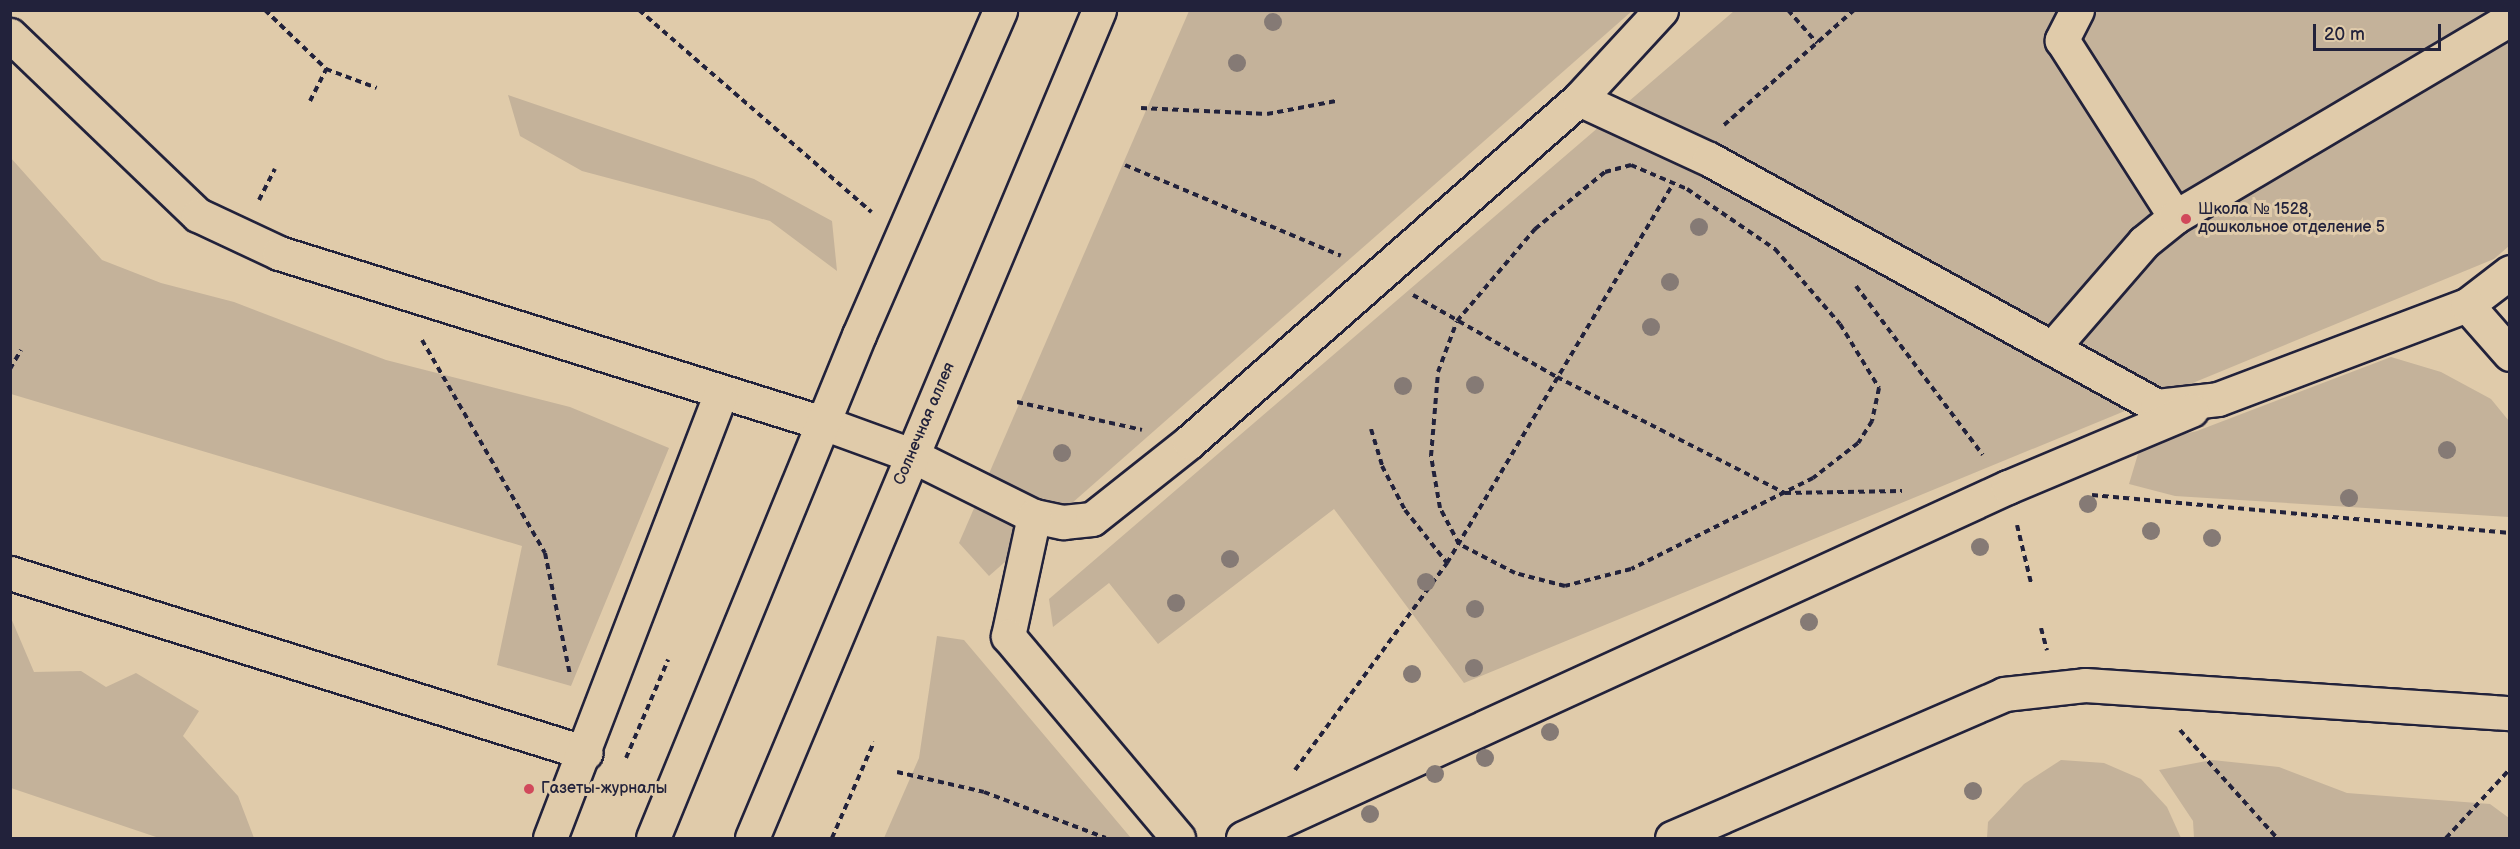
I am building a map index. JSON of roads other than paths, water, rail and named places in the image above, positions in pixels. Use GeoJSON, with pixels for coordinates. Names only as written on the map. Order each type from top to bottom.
{"type":"FeatureCollection","features":[{"type":"Feature","properties":{"kind":"street"},"geometry":{"type":"LineString","coordinates":[[653,838],[1000,10]]}},
{"type":"Feature","properties":{"kind":"street","name":"Солнечная аллея"},"geometry":{"type":"LineString","coordinates":[[752,838],[1099,10]]}},
{"type":"Feature","properties":{"kind":"street"},"geometry":{"type":"LineString","coordinates":[[10,35],[198,215],[279,253],[720,393],[826,424],[911,455],[1034,516],[1092,519],[1189,442],[1579,99],[1661,10]]}},
{"type":"Feature","properties":{"kind":"street"},"geometry":{"type":"LineString","coordinates":[[2077,10],[2062,39],[2175,217]]}},
{"type":"Feature","properties":{"kind":"street"},"geometry":{"type":"LineString","coordinates":[[2054,347],[2144,242],[2175,217],[2510,19]]}},
{"type":"Feature","properties":{"kind":"street"},"geometry":{"type":"LineString","coordinates":[[1579,99],[1693,152],[2054,347],[2157,406],[2218,399]]}},
{"type":"Feature","properties":{"kind":"street"},"geometry":{"type":"LineString","coordinates":[[1243,838],[2008,488],[2218,399],[2467,304],[2510,272]]}},
{"type":"Feature","properties":{"kind":"street"},"geometry":{"type":"LineString","coordinates":[[2467,304],[2510,354]]}},
{"type":"Feature","properties":{"kind":"street"},"geometry":{"type":"LineString","coordinates":[[550,838],[585,753],[720,393]]}},
{"type":"Feature","properties":{"kind":"street"},"geometry":{"type":"LineString","coordinates":[[1034,516],[1008,636],[1178,838]]}},
{"type":"Feature","properties":{"kind":"street"},"geometry":{"type":"LineString","coordinates":[[10,573],[585,753]]}},
{"type":"Feature","properties":{"kind":"street"},"geometry":{"type":"LineString","coordinates":[[1672,838],[2004,694],[2085,685],[2510,713]]}},
{"type":"Feature","properties":{"kind":"place","name":"Школа № 1528, дошкольное отделение 5"},"geometry":{"type":"Point","coordinates":[2186,219]}},
{"type":"Feature","properties":{"kind":"place","name":"Газеты-журналы"},"geometry":{"type":"Point","coordinates":[529,789]}}]}
